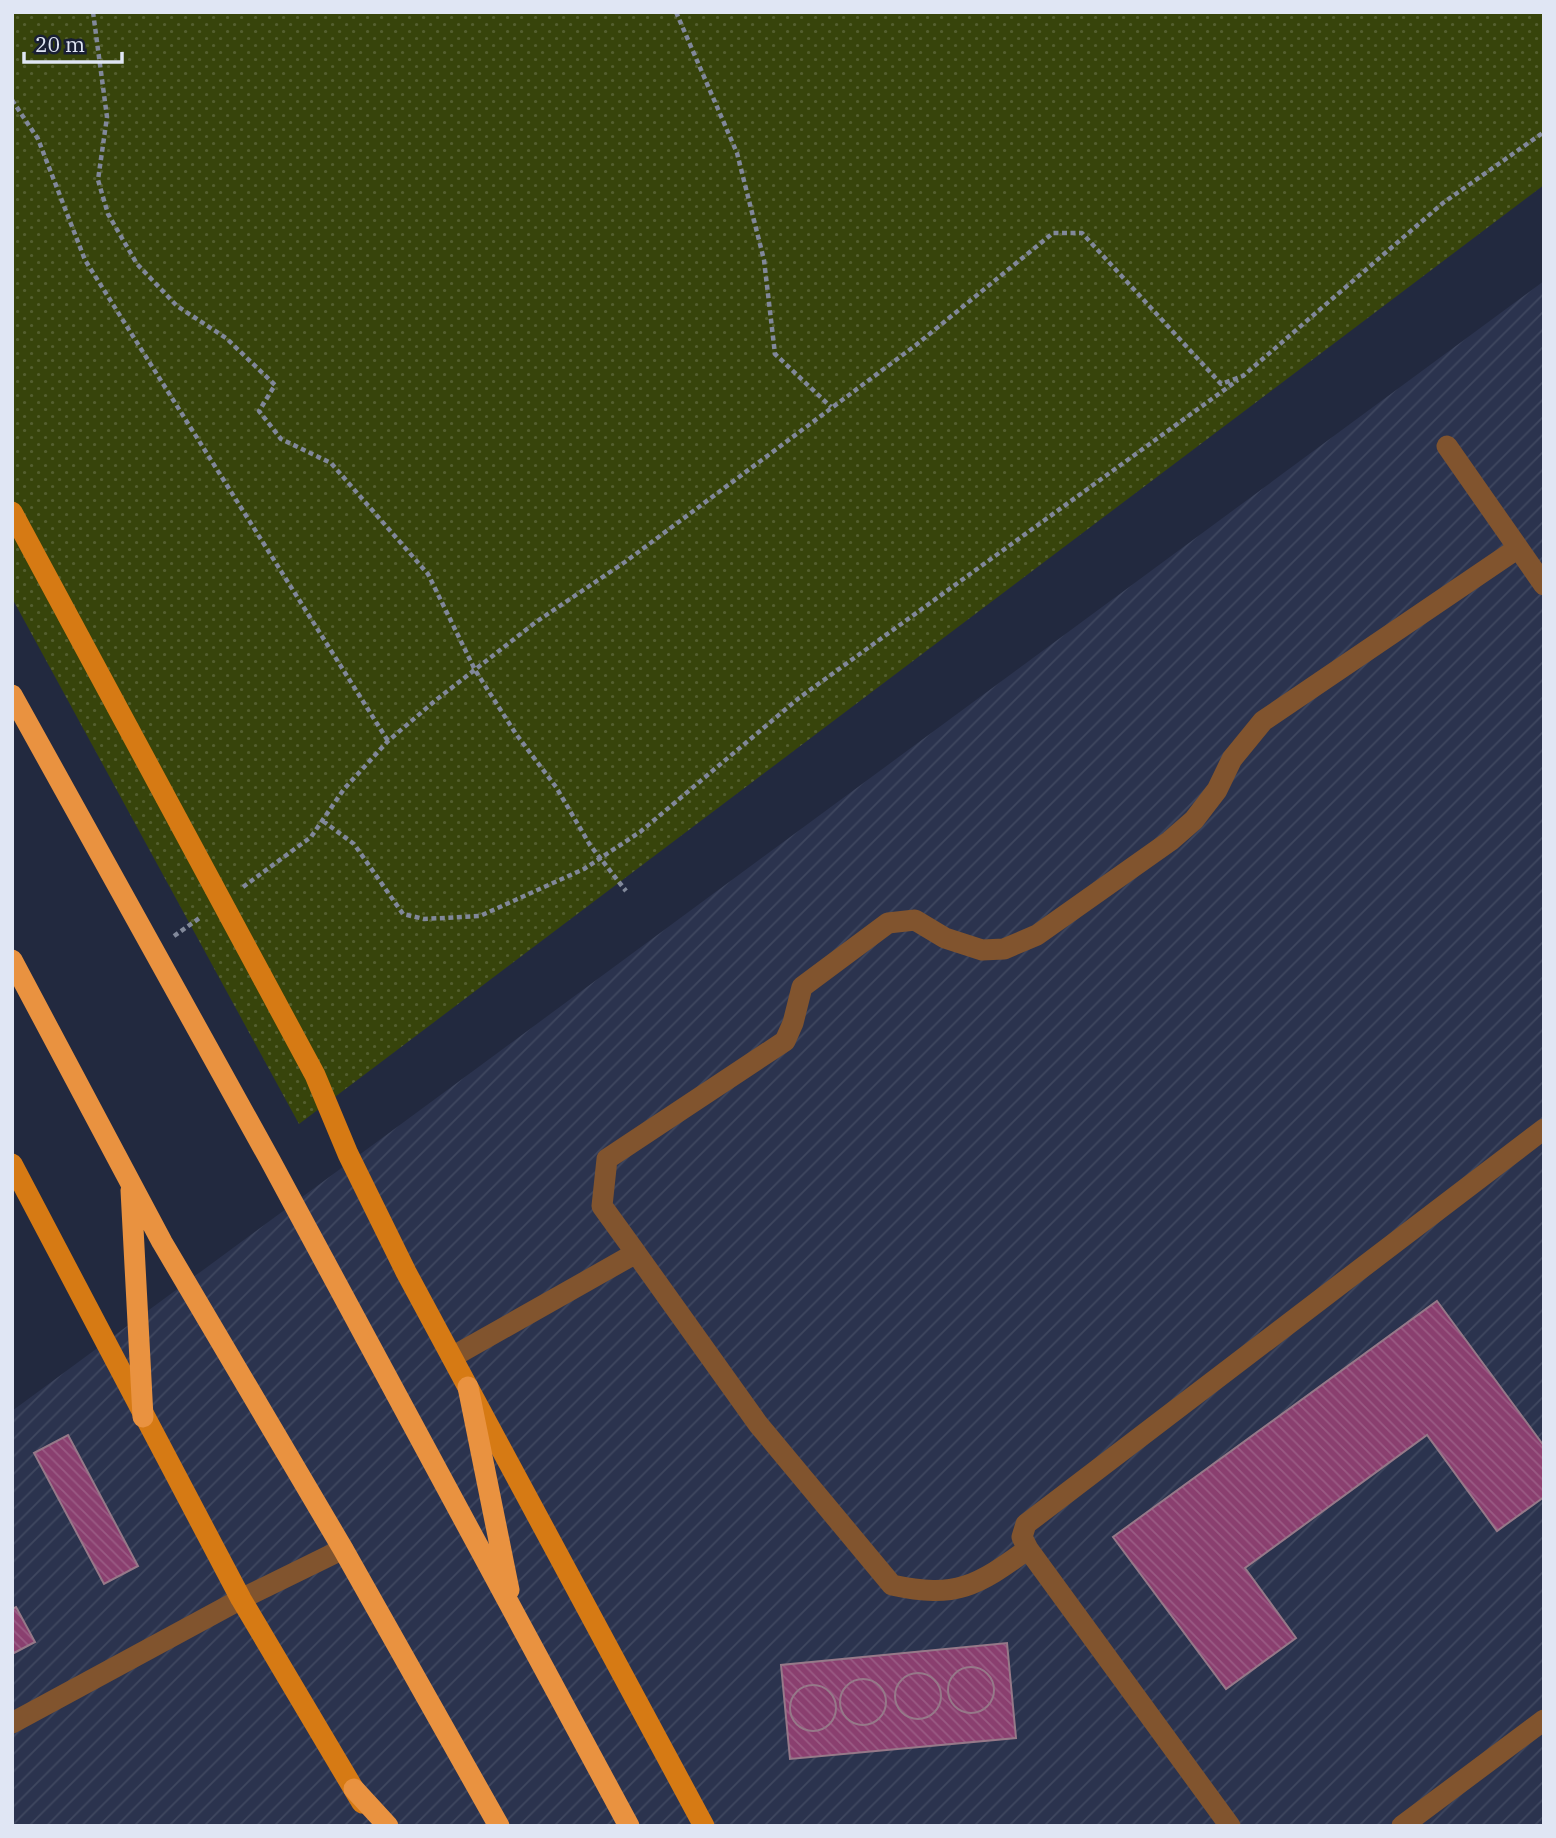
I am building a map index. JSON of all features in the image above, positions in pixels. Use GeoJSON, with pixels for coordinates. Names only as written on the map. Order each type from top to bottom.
{"type":"FeatureCollection","features":[{"type":"Feature","properties":{"kind":"highway"},"geometry":{"type":"LineString","coordinates":[[12,695],[629,1826]]}},
{"type":"Feature","properties":{"kind":"highway"},"geometry":{"type":"LineString","coordinates":[[12,960],[162,1242],[343,1549],[499,1826]]}},
{"type":"Feature","properties":{"kind":"highway"},"geometry":{"type":"LineString","coordinates":[[130,1181],[143,1417]]}},
{"type":"Feature","properties":{"kind":"highway"},"geometry":{"type":"LineString","coordinates":[[468,1387],[513,1609]]}},
{"type":"Feature","properties":{"kind":"highway"},"geometry":{"type":"LineString","coordinates":[[354,1789],[388,1826]]}},
{"type":"Feature","properties":{"kind":"main road"},"geometry":{"type":"LineString","coordinates":[[12,512],[224,900],[316,1075],[348,1154],[406,1272],[705,1826]]}},
{"type":"Feature","properties":{"kind":"main road"},"geometry":{"type":"LineString","coordinates":[[12,1164],[241,1599],[376,1826]]}},
{"type":"Feature","properties":{"kind":"street"},"geometry":{"type":"LineString","coordinates":[[1447,446],[1544,585]]}},
{"type":"Feature","properties":{"kind":"street"},"geometry":{"type":"LineString","coordinates":[[1028,1549],[990,1577],[950,1591],[920,1591],[892,1585],[758,1424],[602,1206],[607,1159],[785,1041],[793,1023],[802,987],[888,923],[915,920],[945,938],[982,950],[1004,949],[1037,935],[1170,841],[1194,820],[1217,790],[1232,759],[1263,721],[1518,548]]}},
{"type":"Feature","properties":{"kind":"street"},"geometry":{"type":"LineString","coordinates":[[1230,1826],[1028,1549],[1023,1537],[1026,1524],[1544,1129]]}},
{"type":"Feature","properties":{"kind":"street"},"geometry":{"type":"LineString","coordinates":[[452,1357],[636,1253]]}},
{"type":"Feature","properties":{"kind":"street"},"geometry":{"type":"LineString","coordinates":[[12,1723],[241,1599],[343,1549]]}},
{"type":"Feature","properties":{"kind":"street"},"geometry":{"type":"LineString","coordinates":[[1402,1826],[1544,1720]]}},
{"type":"Feature","properties":{"kind":"path"},"geometry":{"type":"LineString","coordinates":[[93,12],[107,117],[98,180],[108,214],[136,264],[177,306],[226,338],[275,385],[259,411],[281,439],[331,463],[428,574],[475,670],[516,734],[556,787],[600,858],[626,891]]}},
{"type":"Feature","properties":{"kind":"path"},"geometry":{"type":"LineString","coordinates":[[676,12],[737,153],[764,260],[775,354],[831,407]]}},
{"type":"Feature","properties":{"kind":"path"},"geometry":{"type":"LineString","coordinates":[[12,100],[38,139],[85,260],[387,741]]}},
{"type":"Feature","properties":{"kind":"path"},"geometry":{"type":"LineString","coordinates":[[323,821],[354,844],[403,914],[424,919],[480,916],[551,885],[600,858],[640,832],[799,698],[1243,376],[1443,203],[1544,132]]}},
{"type":"Feature","properties":{"kind":"path"},"geometry":{"type":"LineString","coordinates":[[154,951],[311,837],[344,789],[387,741],[475,670],[536,622],[625,562],[916,345],[1053,233],[1082,233],[1221,384],[1243,376]]}},
{"type":"Feature","properties":{"kind":"shaded area"},"geometry":{"type":"Polygon","coordinates":[[[1544,281],[1544,1826],[12,1826],[12,1411],[1544,281]]]}},
{"type":"Feature","properties":{"kind":"green space"},"geometry":{"type":"Polygon","coordinates":[[[12,12],[1544,12],[1544,185],[299,1124],[12,598],[12,12]]]}},
{"type":"Feature","properties":{"kind":"building"},"geometry":{"type":"Polygon","coordinates":[[[1437,1301],[1544,1446],[1544,1497],[1497,1531],[1427,1435],[1245,1568],[1296,1638],[1226,1689],[1113,1537],[1437,1301]]]}},
{"type":"Feature","properties":{"kind":"building"},"geometry":{"type":"Polygon","coordinates":[[[68,1435],[138,1566],[104,1584],[34,1453],[68,1435]]]}},
{"type":"Feature","properties":{"kind":"building"},"geometry":{"type":"Polygon","coordinates":[[[16,1607],[35,1642],[12,1654],[12,1609],[16,1607]]]}},
{"type":"Feature","properties":{"kind":"building"},"geometry":{"type":"Polygon","coordinates":[[[1007,1643],[1016,1738],[790,1759],[781,1665],[1007,1643]]]}},
{"type":"Feature","properties":{"kind":"building"},"geometry":{"type":"Polygon","coordinates":[[[971,1667],[987,1674],[994,1690],[987,1706],[971,1713],[955,1706],[948,1690],[955,1674],[971,1667]]]}},
{"type":"Feature","properties":{"kind":"building"},"geometry":{"type":"Polygon","coordinates":[[[918,1673],[934,1680],[941,1696],[934,1712],[918,1719],[902,1712],[895,1696],[902,1680],[918,1673]]]}},
{"type":"Feature","properties":{"kind":"building"},"geometry":{"type":"Polygon","coordinates":[[[863,1679],[879,1686],[886,1702],[879,1718],[863,1725],[847,1718],[840,1702],[847,1686],[863,1679]]]}},
{"type":"Feature","properties":{"kind":"building"},"geometry":{"type":"Polygon","coordinates":[[[813,1685],[829,1692],[836,1708],[829,1724],[813,1731],[797,1724],[790,1708],[797,1692],[813,1685]]]}}]}
